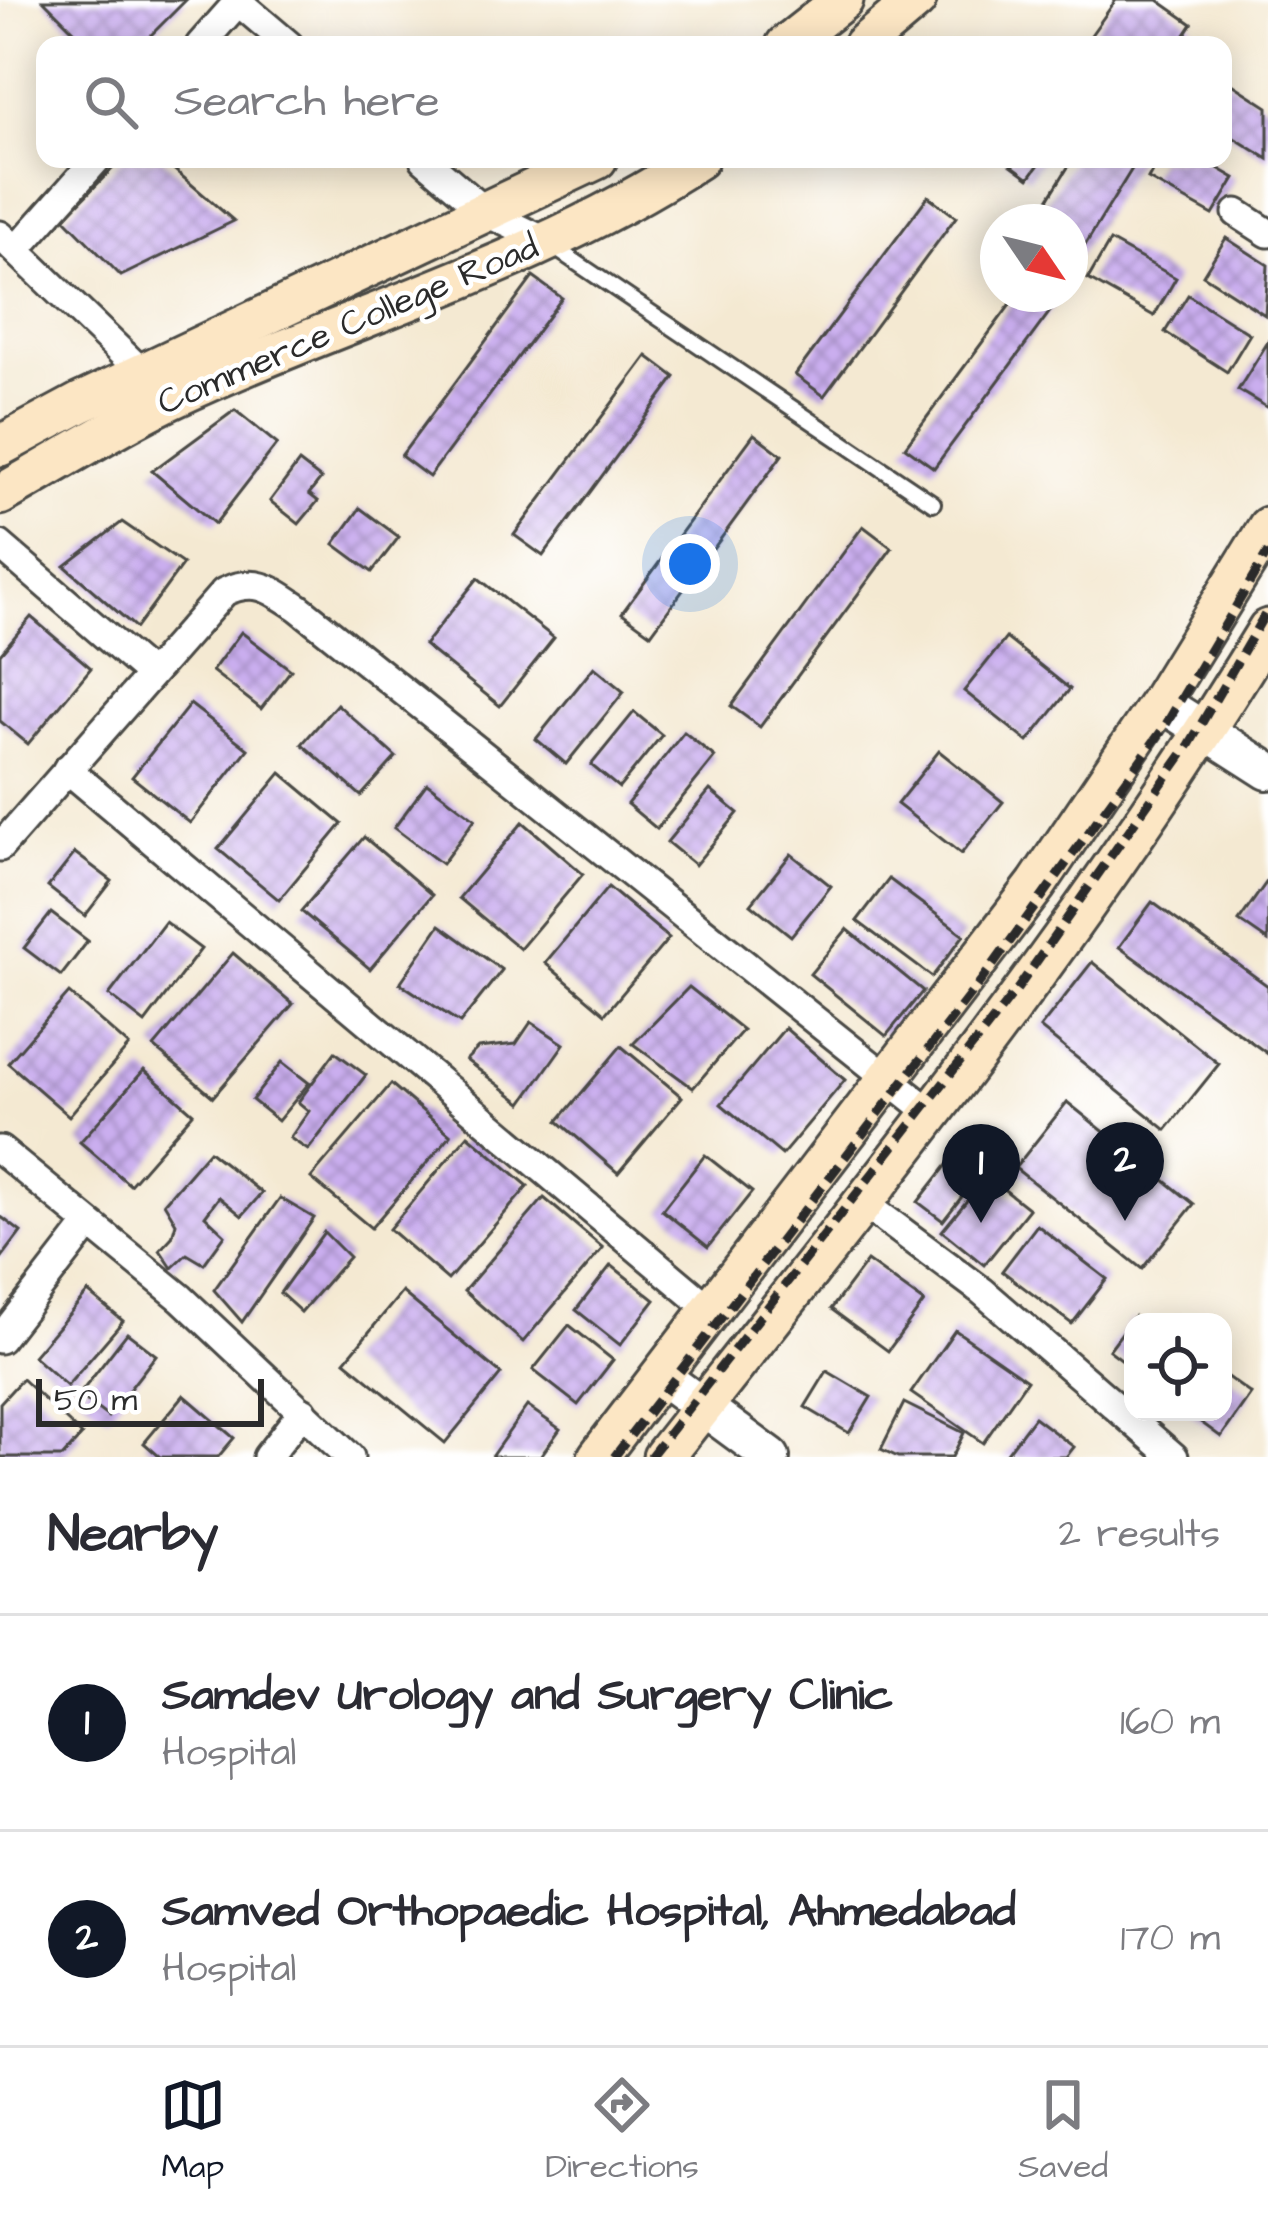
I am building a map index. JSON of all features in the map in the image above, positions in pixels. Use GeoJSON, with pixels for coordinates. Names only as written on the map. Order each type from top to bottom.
{"type":"FeatureCollection","features":[{"type":"Feature","properties":{"kind":"main road"},"geometry":{"type":"LineString","coordinates":[[874,36],[916,0]]}},
{"type":"Feature","properties":{"kind":"main road"},"geometry":{"type":"LineString","coordinates":[[796,36],[831,4]]}},
{"type":"Feature","properties":{"kind":"main road","name":"Commerce College Road"},"geometry":{"type":"LineString","coordinates":[[0,495],[156,387],[579,168]]}},
{"type":"Feature","properties":{"kind":"main road","name":"Commerce College Road"},"geometry":{"type":"LineString","coordinates":[[0,446],[545,241],[684,168]]}},
{"type":"Feature","properties":{"kind":"main road"},"geometry":{"type":"LineString","coordinates":[[598,1457],[1037,884],[1160,703],[1268,527]]}},
{"type":"Feature","properties":{"kind":"main road"},"geometry":{"type":"LineString","coordinates":[[663,1457],[931,1113],[1143,822],[1268,628]]}},
{"type":"Feature","properties":{"kind":"street"},"geometry":{"type":"LineString","coordinates":[[208,36],[237,1],[278,36]]}},
{"type":"Feature","properties":{"kind":"street"},"geometry":{"type":"LineString","coordinates":[[87,168],[8,242],[156,387]]}},
{"type":"Feature","properties":{"kind":"street"},"geometry":{"type":"LineString","coordinates":[[434,168],[487,213],[545,241]]}},
{"type":"Feature","properties":{"kind":"street"},"geometry":{"type":"LineString","coordinates":[[1237,213],[1268,232]]}},
{"type":"Feature","properties":{"kind":"street"},"geometry":{"type":"LineString","coordinates":[[0,544],[150,674]]}},
{"type":"Feature","properties":{"kind":"street"},"geometry":{"type":"LineString","coordinates":[[0,847],[224,592],[244,583],[277,594],[931,1113]]}},
{"type":"Feature","properties":{"kind":"street"},"geometry":{"type":"LineString","coordinates":[[1160,703],[1268,771]]}},
{"type":"Feature","properties":{"kind":"street"},"geometry":{"type":"LineString","coordinates":[[67,769],[712,1311]]}},
{"type":"Feature","properties":{"kind":"street"},"geometry":{"type":"LineString","coordinates":[[0,1150],[181,1298],[350,1457]]}},
{"type":"Feature","properties":{"kind":"street"},"geometry":{"type":"LineString","coordinates":[[861,1201],[982,1291],[1174,1457]]}},
{"type":"Feature","properties":{"kind":"street"},"geometry":{"type":"LineString","coordinates":[[0,1340],[89,1223]]}},
{"type":"Feature","properties":{"kind":"street"},"geometry":{"type":"LineString","coordinates":[[661,1376],[771,1457]]}},
{"type":"Feature","properties":{"kind":"street"},"geometry":{"type":"LineString","coordinates":[[267,1457],[303,1411]]}},
{"type":"Feature","properties":{"kind":"lane"},"geometry":{"type":"LineString","coordinates":[[545,241],[933,502]]}},
{"type":"Feature","properties":{"kind":"building"},"geometry":{"type":"Polygon","coordinates":[[[43,0],[186,0],[150,36],[79,36],[43,0]]]}},
{"type":"Feature","properties":{"kind":"building"},"geometry":{"type":"Polygon","coordinates":[[[1116,0],[1158,0],[1192,24],[1184,36],[1091,35],[1116,0]]]}},
{"type":"Feature","properties":{"kind":"building"},"geometry":{"type":"Polygon","coordinates":[[[1232,84],[1268,107],[1268,159],[1232,137],[1232,84]]]}},
{"type":"Feature","properties":{"kind":"building"},"geometry":{"type":"Polygon","coordinates":[[[113,168],[172,168],[234,221],[121,276],[64,218],[113,168]]]}},
{"type":"Feature","properties":{"kind":"building"},"geometry":{"type":"Polygon","coordinates":[[[1015,168],[1036,168],[1029,178],[1015,168]]]}},
{"type":"Feature","properties":{"kind":"building"},"geometry":{"type":"Polygon","coordinates":[[[1067,168],[1132,168],[1088,240],[1088,204],[1045,204],[1067,168]]]}},
{"type":"Feature","properties":{"kind":"building"},"geometry":{"type":"Polygon","coordinates":[[[1154,168],[1218,168],[1235,178],[1213,215],[1148,179],[1154,168]]]}},
{"type":"Feature","properties":{"kind":"building"},"geometry":{"type":"Polygon","coordinates":[[[928,196],[956,217],[824,396],[795,375],[928,196]]]}},
{"type":"Feature","properties":{"kind":"building"},"geometry":{"type":"Polygon","coordinates":[[[1226,238],[1268,265],[1265,315],[1203,275],[1226,238]]]}},
{"type":"Feature","properties":{"kind":"building"},"geometry":{"type":"Polygon","coordinates":[[[1110,241],[1176,278],[1154,316],[1088,279],[1110,241]]]}},
{"type":"Feature","properties":{"kind":"building"},"geometry":{"type":"Polygon","coordinates":[[[533,277],[562,298],[429,477],[401,456],[533,277]]]}},
{"type":"Feature","properties":{"kind":"building"},"geometry":{"type":"Polygon","coordinates":[[[1188,295],[1250,334],[1227,372],[1165,332],[1188,295]]]}},
{"type":"Feature","properties":{"kind":"building"},"geometry":{"type":"Polygon","coordinates":[[[1005,312],[1050,312],[934,468],[905,447],[1005,312]]]}},
{"type":"Feature","properties":{"kind":"building"},"geometry":{"type":"Polygon","coordinates":[[[1268,342],[1268,408],[1238,390],[1268,342]]]}},
{"type":"Feature","properties":{"kind":"building"},"geometry":{"type":"Polygon","coordinates":[[[647,356],[675,377],[543,556],[514,535],[647,356]]]}},
{"type":"Feature","properties":{"kind":"building"},"geometry":{"type":"Polygon","coordinates":[[[235,410],[277,444],[215,524],[152,471],[235,410]]]}},
{"type":"Feature","properties":{"kind":"building"},"geometry":{"type":"Polygon","coordinates":[[[754,434],[782,455],[651,634],[622,613],[754,434]]]}},
{"type":"Feature","properties":{"kind":"building"},"geometry":{"type":"Polygon","coordinates":[[[299,462],[321,479],[309,494],[318,501],[299,524],[270,501],[299,462]]]}},
{"type":"Feature","properties":{"kind":"building"},"geometry":{"type":"Polygon","coordinates":[[[360,508],[399,537],[372,572],[334,544],[360,508]]]}},
{"type":"Feature","properties":{"kind":"building"},"geometry":{"type":"Polygon","coordinates":[[[122,522],[183,564],[136,628],[65,566],[122,522]]]}},
{"type":"Feature","properties":{"kind":"building"},"geometry":{"type":"Polygon","coordinates":[[[863,526],[892,548],[760,727],[731,706],[863,526]]]}},
{"type":"Feature","properties":{"kind":"building"},"geometry":{"type":"Polygon","coordinates":[[[478,578],[554,638],[500,706],[424,645],[478,578]]]}},
{"type":"Feature","properties":{"kind":"building"},"geometry":{"type":"Polygon","coordinates":[[[31,617],[91,668],[28,744],[0,721],[0,654],[31,617]]]}},
{"type":"Feature","properties":{"kind":"building"},"geometry":{"type":"Polygon","coordinates":[[[241,632],[291,670],[261,709],[212,671],[241,632]]]}},
{"type":"Feature","properties":{"kind":"building"},"geometry":{"type":"Polygon","coordinates":[[[1006,638],[1070,689],[1028,742],[964,691],[1006,638]]]}},
{"type":"Feature","properties":{"kind":"building"},"geometry":{"type":"Polygon","coordinates":[[[594,667],[624,692],[566,764],[536,739],[594,667]]]}},
{"type":"Feature","properties":{"kind":"building"},"geometry":{"type":"Polygon","coordinates":[[[190,704],[248,749],[190,823],[132,777],[190,704]]]}},
{"type":"Feature","properties":{"kind":"building"},"geometry":{"type":"Polygon","coordinates":[[[337,704],[396,757],[361,796],[302,744],[337,704]]]}},
{"type":"Feature","properties":{"kind":"building"},"geometry":{"type":"Polygon","coordinates":[[[634,712],[662,735],[619,788],[591,765],[634,712]]]}},
{"type":"Feature","properties":{"kind":"building"},"geometry":{"type":"Polygon","coordinates":[[[684,732],[715,757],[657,829],[627,804],[684,732]]]}},
{"type":"Feature","properties":{"kind":"building"},"geometry":{"type":"Polygon","coordinates":[[[939,751],[1003,802],[961,854],[897,804],[939,751]]]}},
{"type":"Feature","properties":{"kind":"building"},"geometry":{"type":"Polygon","coordinates":[[[281,773],[342,824],[279,900],[218,849],[281,773]]]}},
{"type":"Feature","properties":{"kind":"building"},"geometry":{"type":"Polygon","coordinates":[[[427,783],[475,819],[442,864],[394,828],[427,783]]]}},
{"type":"Feature","properties":{"kind":"building"},"geometry":{"type":"Polygon","coordinates":[[[710,790],[738,813],[695,865],[667,842],[710,790]]]}},
{"type":"Feature","properties":{"kind":"building"},"geometry":{"type":"Polygon","coordinates":[[[523,822],[583,874],[520,949],[459,898],[523,822]]]}},
{"type":"Feature","properties":{"kind":"building"},"geometry":{"type":"Polygon","coordinates":[[[364,837],[432,895],[370,969],[301,911],[364,837]]]}},
{"type":"Feature","properties":{"kind":"building"},"geometry":{"type":"Polygon","coordinates":[[[75,853],[112,881],[85,916],[48,887],[75,853]]]}},
{"type":"Feature","properties":{"kind":"building"},"geometry":{"type":"Polygon","coordinates":[[[791,854],[831,886],[791,936],[751,904],[791,854]]]}},
{"type":"Feature","properties":{"kind":"building"},"geometry":{"type":"Polygon","coordinates":[[[889,879],[964,935],[932,977],[857,921],[889,879]]]}},
{"type":"Feature","properties":{"kind":"building"},"geometry":{"type":"Polygon","coordinates":[[[1268,880],[1268,941],[1239,921],[1268,880]]]}},
{"type":"Feature","properties":{"kind":"building"},"geometry":{"type":"Polygon","coordinates":[[[608,887],[669,938],[605,1014],[545,963],[608,887]]]}},
{"type":"Feature","properties":{"kind":"building"},"geometry":{"type":"Polygon","coordinates":[[[1152,902],[1268,986],[1268,1054],[1119,947],[1152,902]]]}},
{"type":"Feature","properties":{"kind":"building"},"geometry":{"type":"Polygon","coordinates":[[[51,913],[88,941],[61,976],[24,948],[51,913]]]}},
{"type":"Feature","properties":{"kind":"building"},"geometry":{"type":"Polygon","coordinates":[[[165,922],[201,949],[145,1023],[109,995],[165,922]]]}},
{"type":"Feature","properties":{"kind":"building"},"geometry":{"type":"Polygon","coordinates":[[[440,925],[502,970],[460,1023],[400,983],[440,925]]]}},
{"type":"Feature","properties":{"kind":"building"},"geometry":{"type":"Polygon","coordinates":[[[847,929],[923,991],[886,1036],[810,974],[847,929]]]}},
{"type":"Feature","properties":{"kind":"building"},"geometry":{"type":"Polygon","coordinates":[[[233,953],[293,1004],[213,1097],[154,1047],[233,953]]]}},
{"type":"Feature","properties":{"kind":"building"},"geometry":{"type":"Polygon","coordinates":[[[1092,962],[1219,1064],[1166,1130],[1040,1028],[1092,962]]]}},
{"type":"Feature","properties":{"kind":"building"},"geometry":{"type":"Polygon","coordinates":[[[689,987],[743,1030],[693,1088],[633,1044],[689,987]]]}},
{"type":"Feature","properties":{"kind":"building"},"geometry":{"type":"Polygon","coordinates":[[[69,993],[129,1046],[69,1116],[8,1063],[69,993]]]}},
{"type":"Feature","properties":{"kind":"building"},"geometry":{"type":"Polygon","coordinates":[[[531,1022],[564,1044],[522,1103],[466,1060],[478,1048],[516,1044],[531,1022]]]}},
{"type":"Feature","properties":{"kind":"building"},"geometry":{"type":"Polygon","coordinates":[[[785,1028],[845,1080],[782,1155],[721,1104],[785,1028]]]}},
{"type":"Feature","properties":{"kind":"building"},"geometry":{"type":"Polygon","coordinates":[[[621,1046],[682,1097],[618,1173],[558,1121],[621,1046]]]}},
{"type":"Feature","properties":{"kind":"building"},"geometry":{"type":"Polygon","coordinates":[[[335,1052],[366,1075],[308,1150],[290,1138],[309,1111],[298,1102],[335,1052]]]}},
{"type":"Feature","properties":{"kind":"building"},"geometry":{"type":"Polygon","coordinates":[[[282,1062],[309,1083],[278,1121],[252,1100],[282,1062]]]}},
{"type":"Feature","properties":{"kind":"building"},"geometry":{"type":"Polygon","coordinates":[[[144,1070],[193,1113],[130,1185],[80,1142],[144,1070]]]}},
{"type":"Feature","properties":{"kind":"building"},"geometry":{"type":"Polygon","coordinates":[[[391,1084],[451,1135],[371,1228],[311,1178],[391,1084]]]}},
{"type":"Feature","properties":{"kind":"building"},"geometry":{"type":"Polygon","coordinates":[[[1067,1102],[1194,1204],[1142,1269],[1015,1168],[1067,1102]]]}},
{"type":"Feature","properties":{"kind":"building"},"geometry":{"type":"Polygon","coordinates":[[[468,1135],[528,1186],[448,1280],[389,1229],[468,1135]]]}},
{"type":"Feature","properties":{"kind":"building"},"geometry":{"type":"Polygon","coordinates":[[[209,1151],[262,1193],[242,1216],[219,1197],[205,1216],[225,1235],[204,1264],[187,1254],[172,1268],[160,1250],[172,1237],[176,1223],[164,1203],[209,1151]]]}},
{"type":"Feature","properties":{"kind":"building"},"geometry":{"type":"Polygon","coordinates":[[[705,1155],[752,1192],[708,1247],[662,1210],[705,1155]]]}},
{"type":"Feature","properties":{"kind":"building"},"geometry":{"type":"Polygon","coordinates":[[[950,1161],[975,1180],[943,1221],[918,1202],[950,1161]]]}},
{"type":"Feature","properties":{"kind":"building"},"geometry":{"type":"Polygon","coordinates":[[[987,1176],[1029,1209],[984,1265],[942,1231],[987,1176]]]}},
{"type":"Feature","properties":{"kind":"building"},"geometry":{"type":"Polygon","coordinates":[[[280,1198],[314,1218],[242,1322],[214,1290],[280,1198]]]}},
{"type":"Feature","properties":{"kind":"building"},"geometry":{"type":"Polygon","coordinates":[[[544,1198],[603,1248],[523,1342],[464,1291],[544,1198]]]}},
{"type":"Feature","properties":{"kind":"building"},"geometry":{"type":"Polygon","coordinates":[[[0,1216],[21,1232],[0,1260],[0,1216]]]}},
{"type":"Feature","properties":{"kind":"building"},"geometry":{"type":"Polygon","coordinates":[[[1037,1225],[1107,1279],[1072,1324],[1002,1271],[1037,1225]]]}},
{"type":"Feature","properties":{"kind":"building"},"geometry":{"type":"Polygon","coordinates":[[[324,1232],[349,1257],[301,1312],[280,1293],[324,1232]]]}},
{"type":"Feature","properties":{"kind":"building"},"geometry":{"type":"Polygon","coordinates":[[[867,1261],[924,1302],[888,1351],[831,1309],[867,1261]]]}},
{"type":"Feature","properties":{"kind":"building"},"geometry":{"type":"Polygon","coordinates":[[[611,1265],[655,1300],[620,1345],[576,1310],[611,1265]]]}},
{"type":"Feature","properties":{"kind":"building"},"geometry":{"type":"Polygon","coordinates":[[[88,1292],[123,1321],[67,1386],[33,1356],[88,1292]]]}},
{"type":"Feature","properties":{"kind":"building"},"geometry":{"type":"Polygon","coordinates":[[[402,1292],[501,1374],[445,1443],[345,1361],[402,1292]]]}},
{"type":"Feature","properties":{"kind":"building"},"geometry":{"type":"Polygon","coordinates":[[[569,1325],[613,1360],[578,1405],[533,1370],[569,1325]]]}},
{"type":"Feature","properties":{"kind":"building"},"geometry":{"type":"Polygon","coordinates":[[[955,1330],[1027,1380],[983,1443],[911,1393],[955,1330]]]}},
{"type":"Feature","properties":{"kind":"building"},"geometry":{"type":"Polygon","coordinates":[[[1124,1330],[1124,1361],[1109,1350],[1124,1330]]]}},
{"type":"Feature","properties":{"kind":"building"},"geometry":{"type":"Polygon","coordinates":[[[127,1333],[156,1355],[108,1417],[79,1395],[127,1333]]]}},
{"type":"Feature","properties":{"kind":"building"},"geometry":{"type":"Polygon","coordinates":[[[827,1371],[871,1397],[849,1433],[805,1407],[827,1371]]]}},
{"type":"Feature","properties":{"kind":"building"},"geometry":{"type":"Polygon","coordinates":[[[22,1379],[82,1435],[62,1457],[0,1457],[0,1403],[22,1379]]]}},
{"type":"Feature","properties":{"kind":"building"},"geometry":{"type":"Polygon","coordinates":[[[1232,1380],[1251,1394],[1221,1437],[1199,1421],[1232,1421],[1232,1380]]]}},
{"type":"Feature","properties":{"kind":"building"},"geometry":{"type":"Polygon","coordinates":[[[184,1395],[234,1438],[218,1457],[160,1457],[144,1443],[184,1395]]]}},
{"type":"Feature","properties":{"kind":"building"},"geometry":{"type":"Polygon","coordinates":[[[904,1403],[964,1433],[952,1457],[898,1457],[881,1449],[904,1403]]]}},
{"type":"Feature","properties":{"kind":"building"},"geometry":{"type":"Polygon","coordinates":[[[527,1406],[560,1429],[540,1457],[491,1457],[527,1406]]]}},
{"type":"Feature","properties":{"kind":"building"},"geometry":{"type":"Polygon","coordinates":[[[1034,1417],[1074,1447],[1066,1457],[1004,1457],[1034,1417]]]}},
{"type":"Feature","properties":{"kind":"railway"},"geometry":{"type":"LineString","coordinates":[[614,1457],[993,965],[1165,726],[1268,552]]}},
{"type":"Feature","properties":{"kind":"railway"},"geometry":{"type":"LineString","coordinates":[[650,1457],[1018,988],[1189,745],[1268,609]]}},
{"type":"Feature","properties":{"kind":"place","name":"Samved Orthopaedic Hospital, Ahmedabad"},"geometry":{"type":"Point","coordinates":[1125,1221]}},
{"type":"Feature","properties":{"kind":"place","name":"Samdev Urology and Surgery Clinic"},"geometry":{"type":"Point","coordinates":[981,1223]}}]}
